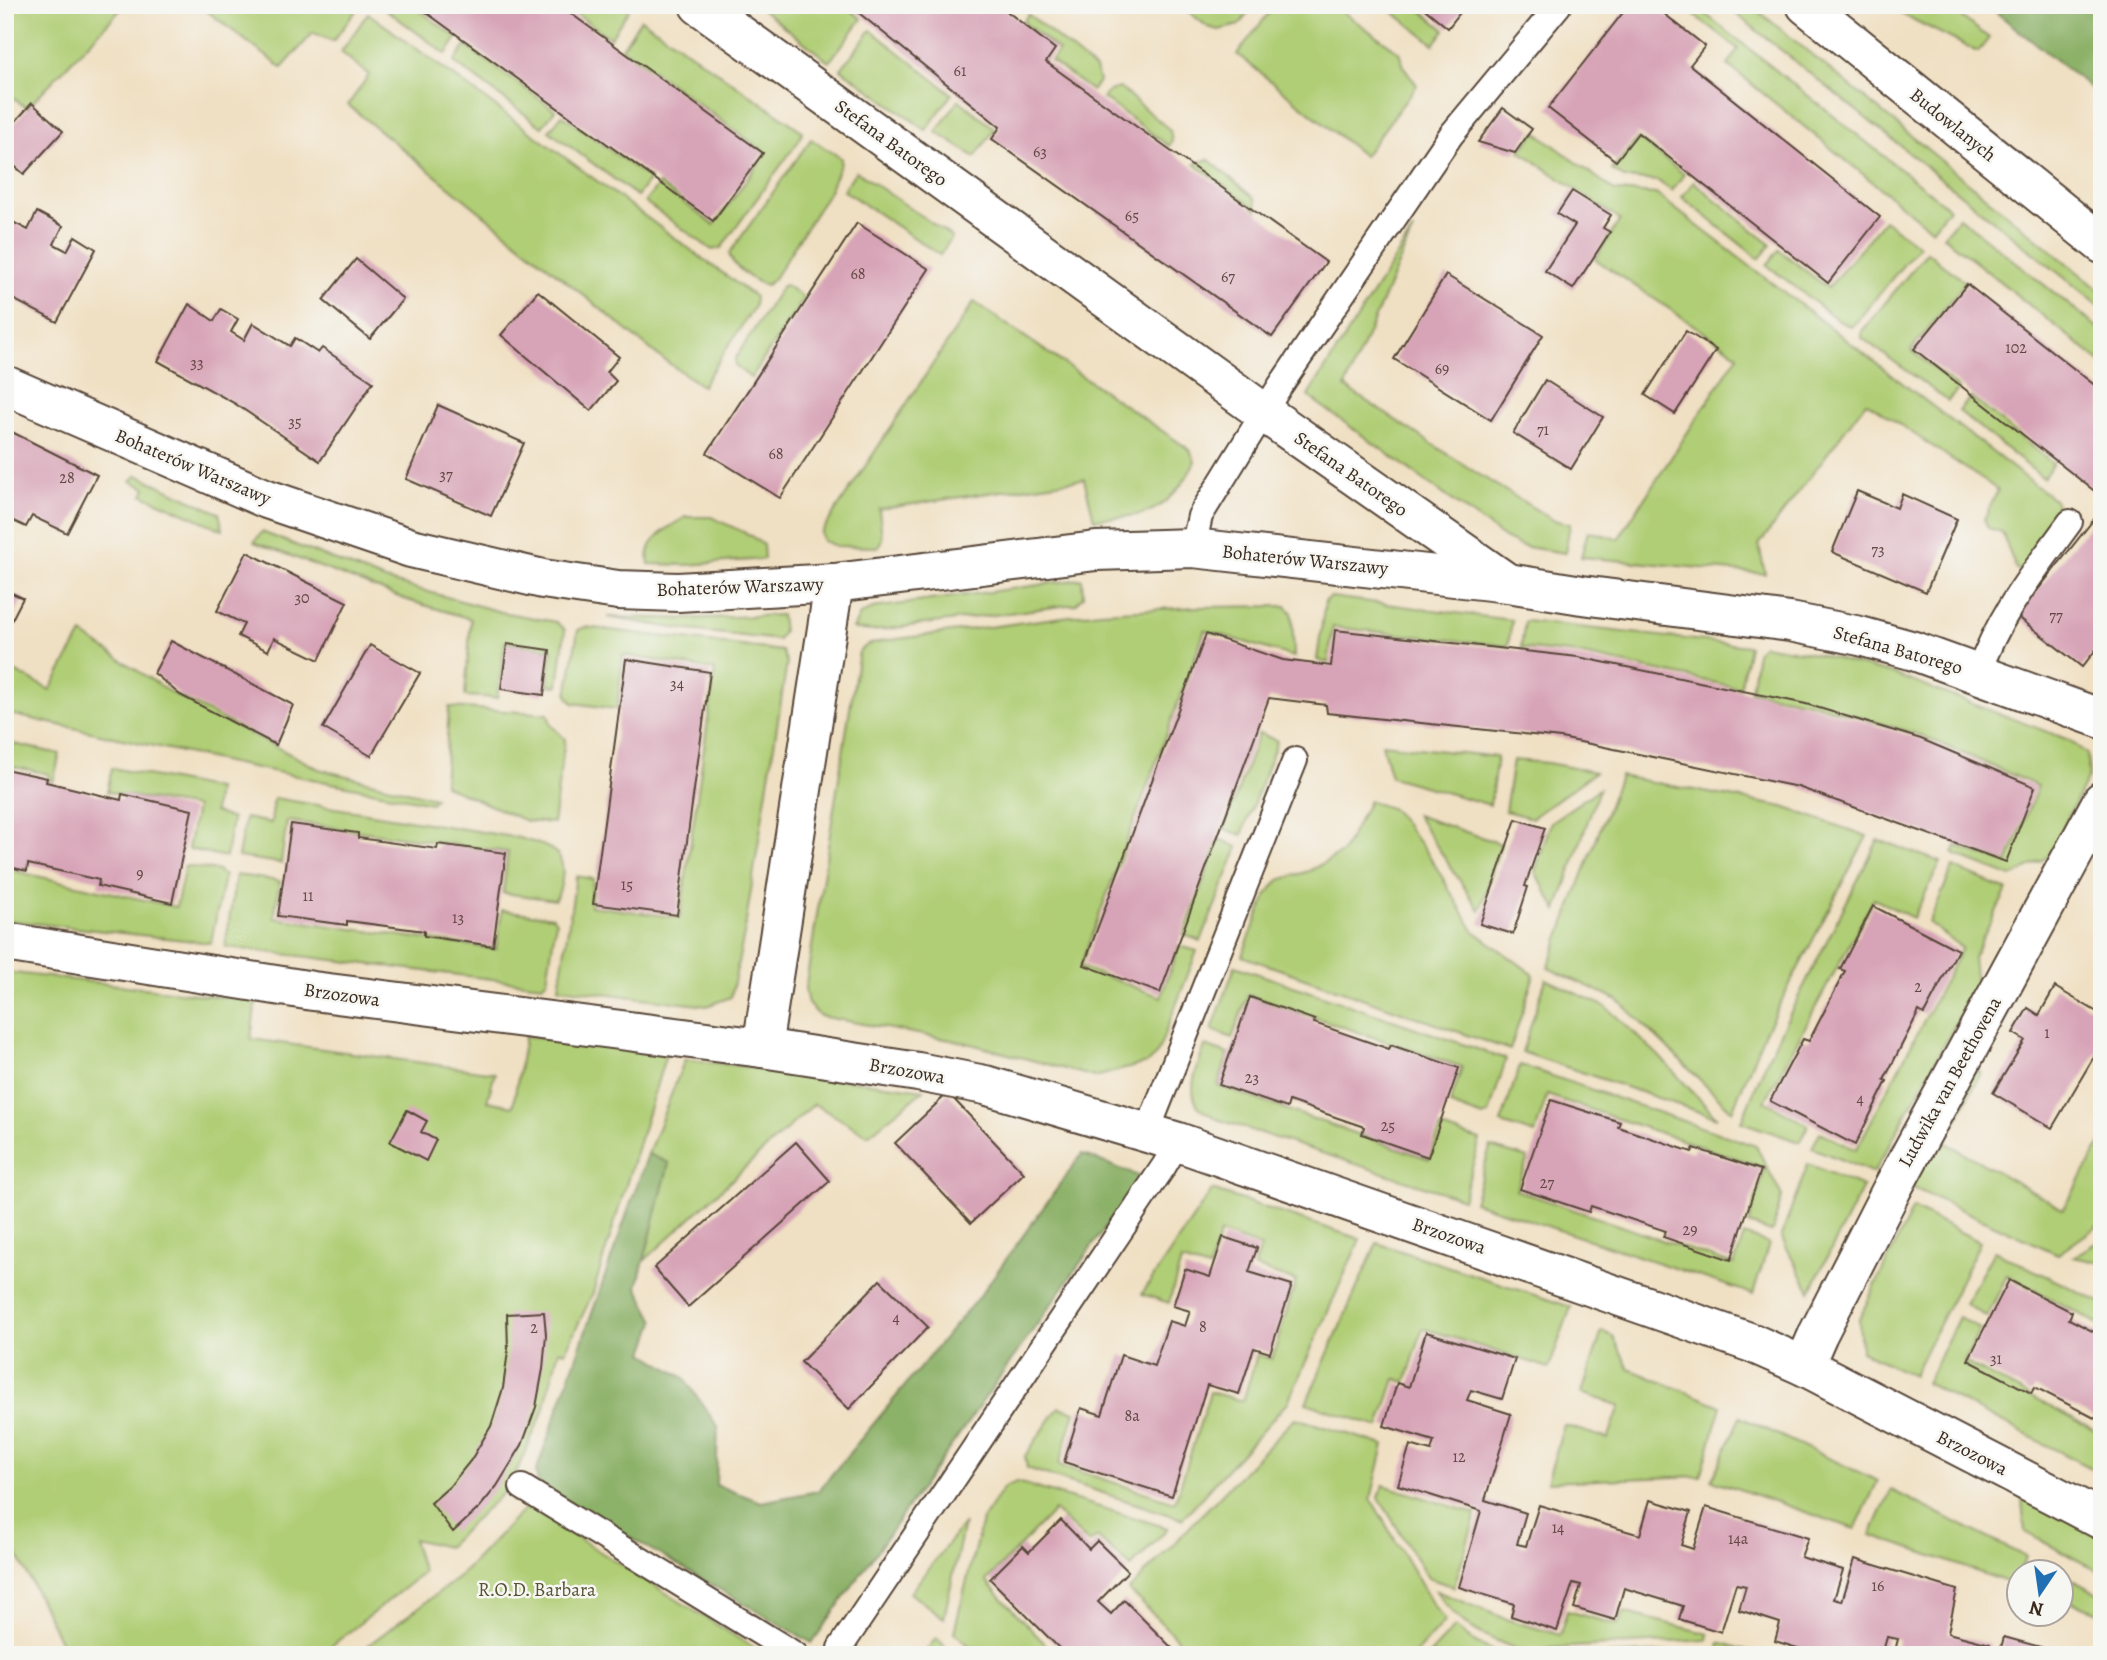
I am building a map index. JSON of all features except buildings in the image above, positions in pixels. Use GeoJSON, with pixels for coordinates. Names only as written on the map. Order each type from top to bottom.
{"type":"FeatureCollection","features":[{"type":"Feature","properties":{"kind":"street","name":"Stefana Batorego"},"geometry":{"type":"LineString","coordinates":[[699,5],[1263,412],[1508,583],[1790,622],[1860,636],[1903,648],[2102,719]]}},
{"type":"Feature","properties":{"kind":"street","name":"Budowlanych"},"geometry":{"type":"LineString","coordinates":[[1806,5],[2102,244]]}},
{"type":"Feature","properties":{"kind":"street","name":"Bohaterów Warszawy"},"geometry":{"type":"LineString","coordinates":[[5,385],[267,499],[411,548],[543,579],[618,590],[678,593],[834,583],[1096,551],[1193,548],[1508,583]]}},
{"type":"Feature","properties":{"kind":"street"},"geometry":{"type":"LineString","coordinates":[[762,1048],[834,583]]}},
{"type":"Feature","properties":{"kind":"street","name":"Ludwika van Beethovena"},"geometry":{"type":"LineString","coordinates":[[1804,1366],[1892,1189],[2102,802]]}},
{"type":"Feature","properties":{"kind":"street","name":"Brzozowa"},"geometry":{"type":"LineString","coordinates":[[5,943],[313,991],[762,1048],[985,1085],[1163,1137],[1752,1343],[1804,1366],[2102,1520]]}},
{"type":"Feature","properties":{"kind":"lane"},"geometry":{"type":"LineString","coordinates":[[1193,548],[1200,516],[1263,412],[1451,135],[1559,5]]}},
{"type":"Feature","properties":{"kind":"lane"},"geometry":{"type":"LineString","coordinates":[[1978,674],[1989,643],[2006,611],[2070,522]]}},
{"type":"Feature","properties":{"kind":"lane"},"geometry":{"type":"LineString","coordinates":[[840,1648],[1164,1166],[1163,1137],[1295,760]]}},
{"type":"Feature","properties":{"kind":"lane"},"geometry":{"type":"LineString","coordinates":[[522,1487],[796,1655]]}},
{"type":"Feature","properties":{"kind":"green space"},"geometry":{"type":"Polygon","coordinates":[[[5,5],[125,5],[27,108],[5,92],[5,5]]]}},
{"type":"Feature","properties":{"kind":"green space"},"geometry":{"type":"Polygon","coordinates":[[[199,5],[359,7],[333,41],[313,33],[282,68],[199,5]]]}},
{"type":"Feature","properties":{"kind":"green space"},"geometry":{"type":"Polygon","coordinates":[[[380,5],[412,5],[457,38],[446,54],[380,5]]]}},
{"type":"Feature","properties":{"kind":"green space"},"geometry":{"type":"Polygon","coordinates":[[[564,5],[623,5],[629,10],[610,38],[564,5]]]}},
{"type":"Feature","properties":{"kind":"green space"},"geometry":{"type":"Polygon","coordinates":[[[757,5],[844,5],[862,19],[829,62],[757,5]]]}},
{"type":"Feature","properties":{"kind":"green space"},"geometry":{"type":"Polygon","coordinates":[[[1180,5],[1254,5],[1239,25],[1219,30],[1208,27],[1180,5]]]}},
{"type":"Feature","properties":{"kind":"green space"},"geometry":{"type":"Polygon","coordinates":[[[1275,5],[1339,5],[1340,10],[1399,52],[1404,67],[1417,85],[1364,156],[1237,54],[1275,5]]]}},
{"type":"Feature","properties":{"kind":"green space"},"geometry":{"type":"Polygon","coordinates":[[[1384,5],[1414,5],[1445,30],[1434,44],[1384,5]]]}},
{"type":"Feature","properties":{"kind":"green space"},"geometry":{"type":"Polygon","coordinates":[[[1681,5],[1694,5],[1949,208],[1932,230],[1728,65],[1738,49],[1681,5]]]}},
{"type":"Feature","properties":{"kind":"green space"},"geometry":{"type":"Polygon","coordinates":[[[1725,5],[1751,5],[2102,292],[2102,308],[1725,5]]]}},
{"type":"Feature","properties":{"kind":"green space"},"geometry":{"type":"Polygon","coordinates":[[[1884,5],[1946,5],[1989,38],[1978,52],[1884,5]]]}},
{"type":"Feature","properties":{"kind":"green space"},"geometry":{"type":"Polygon","coordinates":[[[1987,5],[2102,5],[2102,97],[1987,5]]]}},
{"type":"Feature","properties":{"kind":"green space"},"geometry":{"type":"Polygon","coordinates":[[[368,13],[755,297],[754,307],[702,386],[660,357],[348,105],[369,75],[341,52],[368,13]]]}},
{"type":"Feature","properties":{"kind":"green space"},"geometry":{"type":"Polygon","coordinates":[[[1028,14],[1095,69],[1099,81],[1092,91],[1051,61],[1059,51],[1023,22],[1028,14]]]}},
{"type":"Feature","properties":{"kind":"green space"},"geometry":{"type":"Polygon","coordinates":[[[641,19],[802,131],[800,139],[721,248],[712,250],[645,202],[659,184],[714,225],[766,153],[622,48],[641,19]]]}},
{"type":"Feature","properties":{"kind":"green space"},"geometry":{"type":"Polygon","coordinates":[[[871,30],[952,94],[926,130],[841,69],[871,30]]]}},
{"type":"Feature","properties":{"kind":"green space"},"geometry":{"type":"Polygon","coordinates":[[[466,46],[555,110],[542,127],[454,62],[466,46]]]}},
{"type":"Feature","properties":{"kind":"green space"},"geometry":{"type":"Polygon","coordinates":[[[1120,88],[1170,130],[1172,140],[1169,146],[1103,98],[1109,91],[1120,88]]]}},
{"type":"Feature","properties":{"kind":"green space"},"geometry":{"type":"Polygon","coordinates":[[[959,100],[995,129],[975,157],[936,132],[959,100]]]}},
{"type":"Feature","properties":{"kind":"green space"},"geometry":{"type":"Polygon","coordinates":[[[562,115],[650,179],[637,196],[549,131],[562,115]]]}},
{"type":"Feature","properties":{"kind":"green space"},"geometry":{"type":"Polygon","coordinates":[[[1536,132],[1615,191],[1656,194],[2056,501],[2060,524],[2023,570],[2016,569],[2002,532],[1988,528],[1984,519],[1998,490],[1866,402],[1759,545],[1765,574],[1581,557],[1588,531],[1618,539],[1738,355],[1595,259],[1620,220],[1520,151],[1536,132]]]}},
{"type":"Feature","properties":{"kind":"green space"},"geometry":{"type":"Polygon","coordinates":[[[1638,138],[1684,174],[1672,191],[1658,181],[1624,178],[1612,170],[1638,138]]]}},
{"type":"Feature","properties":{"kind":"green space"},"geometry":{"type":"Polygon","coordinates":[[[811,139],[841,158],[841,163],[828,193],[773,280],[766,285],[744,273],[729,254],[811,139]]]}},
{"type":"Feature","properties":{"kind":"green space"},"geometry":{"type":"Polygon","coordinates":[[[1208,159],[1255,199],[1257,210],[1195,164],[1208,159]]]}},
{"type":"Feature","properties":{"kind":"green space"},"geometry":{"type":"Polygon","coordinates":[[[856,171],[952,237],[940,255],[843,190],[856,171]]]}},
{"type":"Feature","properties":{"kind":"green space"},"geometry":{"type":"Polygon","coordinates":[[[1694,182],[1771,245],[1759,259],[1682,197],[1694,182]]]}},
{"type":"Feature","properties":{"kind":"green space"},"geometry":{"type":"Polygon","coordinates":[[[1959,217],[2102,331],[2102,363],[1943,236],[1959,217]]]}},
{"type":"Feature","properties":{"kind":"green space"},"geometry":{"type":"Polygon","coordinates":[[[1884,220],[1919,246],[1852,327],[1839,321],[1767,265],[1779,250],[1828,288],[1884,220]]]}},
{"type":"Feature","properties":{"kind":"green space"},"geometry":{"type":"Polygon","coordinates":[[[1413,230],[1345,387],[1553,520],[1570,524],[1565,553],[1521,546],[1504,538],[1308,396],[1413,230]]]}},
{"type":"Feature","properties":{"kind":"green space"},"geometry":{"type":"Polygon","coordinates":[[[1927,252],[1965,282],[1911,350],[1959,389],[1948,401],[1862,338],[1862,331],[1927,252]]]}},
{"type":"Feature","properties":{"kind":"green space"},"geometry":{"type":"Polygon","coordinates":[[[786,285],[804,298],[751,378],[735,366],[735,359],[782,286],[786,285]]]}},
{"type":"Feature","properties":{"kind":"green space"},"geometry":{"type":"Polygon","coordinates":[[[974,302],[1190,450],[1195,461],[1186,477],[1161,505],[1133,516],[1094,519],[1084,479],[879,509],[882,539],[878,547],[836,546],[823,541],[821,533],[974,302]]]}},
{"type":"Feature","properties":{"kind":"green space"},"geometry":{"type":"Polygon","coordinates":[[[1971,397],[2053,464],[2043,478],[1959,411],[1971,397]]]}},
{"type":"Feature","properties":{"kind":"green space"},"geometry":{"type":"Polygon","coordinates":[[[137,475],[219,513],[223,530],[143,495],[146,488],[131,481],[137,475]]]}},
{"type":"Feature","properties":{"kind":"green space"},"geometry":{"type":"Polygon","coordinates":[[[686,517],[711,517],[750,535],[763,545],[764,559],[687,565],[649,564],[648,556],[654,541],[665,530],[686,517]]]}},
{"type":"Feature","properties":{"kind":"green space"},"geometry":{"type":"Polygon","coordinates":[[[262,532],[385,580],[501,612],[556,622],[565,630],[558,686],[548,685],[552,649],[505,642],[497,698],[465,696],[471,619],[407,600],[254,542],[262,532]]]}},
{"type":"Feature","properties":{"kind":"green space"},"geometry":{"type":"Polygon","coordinates":[[[1082,579],[1083,596],[1076,604],[872,631],[853,629],[860,615],[873,608],[1082,579]]]}},
{"type":"Feature","properties":{"kind":"green space"},"geometry":{"type":"Polygon","coordinates":[[[1331,597],[1512,620],[1508,646],[1333,627],[1328,663],[1317,660],[1325,601],[1331,597]]]}},
{"type":"Feature","properties":{"kind":"green space"},"geometry":{"type":"Polygon","coordinates":[[[1286,606],[1292,613],[1294,657],[1205,630],[1080,967],[1161,997],[1179,946],[1197,951],[1157,1054],[1147,1063],[1095,1077],[967,1043],[820,1016],[808,1004],[805,990],[859,652],[867,645],[1100,612],[1286,606]]]}},
{"type":"Feature","properties":{"kind":"green space"},"geometry":{"type":"Polygon","coordinates":[[[781,615],[783,632],[778,640],[680,629],[607,617],[685,619],[781,615]]]}},
{"type":"Feature","properties":{"kind":"green space"},"geometry":{"type":"Polygon","coordinates":[[[1525,621],[1749,646],[1740,688],[1578,654],[1521,648],[1525,621]]]}},
{"type":"Feature","properties":{"kind":"green space"},"geometry":{"type":"Polygon","coordinates":[[[585,627],[782,651],[787,663],[744,934],[731,997],[707,1006],[559,988],[576,876],[593,879],[590,906],[680,918],[715,670],[623,655],[617,709],[573,703],[567,695],[578,630],[585,627]]]}},
{"type":"Feature","properties":{"kind":"green space"},"geometry":{"type":"Polygon","coordinates":[[[82,634],[173,694],[319,769],[435,798],[431,803],[231,763],[5,713],[12,674],[5,672],[5,666],[50,690],[82,634]]]}},
{"type":"Feature","properties":{"kind":"green space"},"geometry":{"type":"Polygon","coordinates":[[[1763,645],[1821,655],[1893,674],[2069,740],[2087,754],[2089,775],[2049,856],[2012,877],[1953,854],[1956,846],[2007,864],[2038,786],[1923,736],[1808,702],[1751,691],[1757,651],[1763,645]]]}},
{"type":"Feature","properties":{"kind":"green space"},"geometry":{"type":"Polygon","coordinates":[[[449,707],[548,714],[551,725],[565,739],[553,823],[526,821],[444,785],[449,707]]]}},
{"type":"Feature","properties":{"kind":"green space"},"geometry":{"type":"Polygon","coordinates":[[[1259,733],[1277,741],[1242,835],[1224,829],[1259,733]]]}},
{"type":"Feature","properties":{"kind":"green space"},"geometry":{"type":"Polygon","coordinates":[[[5,742],[60,754],[53,782],[48,780],[49,774],[5,765],[5,742]]]}},
{"type":"Feature","properties":{"kind":"green space"},"geometry":{"type":"Polygon","coordinates":[[[1382,744],[1497,757],[1490,805],[1391,777],[1382,744]]]}},
{"type":"Feature","properties":{"kind":"green space"},"geometry":{"type":"Polygon","coordinates":[[[1513,760],[1595,772],[1532,818],[1505,811],[1513,760]]]}},
{"type":"Feature","properties":{"kind":"green space"},"geometry":{"type":"Polygon","coordinates":[[[112,768],[217,789],[214,812],[232,819],[226,857],[188,849],[196,807],[107,792],[112,768]]]}},
{"type":"Feature","properties":{"kind":"green space"},"geometry":{"type":"Polygon","coordinates":[[[1620,776],[1783,807],[1867,836],[1763,1036],[1732,1111],[1618,1000],[1548,968],[1620,776]]]}},
{"type":"Feature","properties":{"kind":"green space"},"geometry":{"type":"Polygon","coordinates":[[[1599,789],[1557,910],[1535,872],[1551,822],[1599,789]]]}},
{"type":"Feature","properties":{"kind":"green space"},"geometry":{"type":"Polygon","coordinates":[[[274,798],[537,843],[551,849],[561,860],[563,869],[560,890],[555,900],[503,893],[508,852],[287,821],[281,863],[238,857],[245,818],[271,823],[274,798]]]}},
{"type":"Feature","properties":{"kind":"green space"},"geometry":{"type":"Polygon","coordinates":[[[1369,801],[1393,809],[1429,855],[1474,931],[1534,975],[1510,1050],[1242,956],[1267,894],[1279,880],[1309,871],[1342,853],[1369,801]]]}},
{"type":"Feature","properties":{"kind":"green space"},"geometry":{"type":"Polygon","coordinates":[[[1416,815],[1501,844],[1480,911],[1416,815]]]}},
{"type":"Feature","properties":{"kind":"green space"},"geometry":{"type":"Polygon","coordinates":[[[1219,839],[1238,847],[1201,941],[1184,935],[1219,839]]]}},
{"type":"Feature","properties":{"kind":"green space"},"geometry":{"type":"Polygon","coordinates":[[[1878,840],[1941,862],[1913,918],[1874,899],[1765,1101],[1808,1125],[1800,1142],[1741,1122],[1771,1051],[1878,840]]]}},
{"type":"Feature","properties":{"kind":"green space"},"geometry":{"type":"Polygon","coordinates":[[[185,866],[219,871],[224,876],[211,943],[5,920],[5,869],[176,907],[185,866]]]}},
{"type":"Feature","properties":{"kind":"green space"},"geometry":{"type":"Polygon","coordinates":[[[1953,867],[2007,890],[1973,957],[1976,986],[1874,1173],[1812,1148],[1820,1132],[1856,1150],[1962,948],[1929,923],[1953,867]]]}},
{"type":"Feature","properties":{"kind":"green space"},"geometry":{"type":"Polygon","coordinates":[[[236,875],[280,881],[274,918],[496,949],[502,910],[553,917],[556,922],[547,980],[542,985],[225,947],[236,875]]]}},
{"type":"Feature","properties":{"kind":"green space"},"geometry":{"type":"Polygon","coordinates":[[[1235,966],[1506,1059],[1489,1114],[1483,1117],[1450,1105],[1462,1067],[1248,995],[1232,1038],[1212,1030],[1235,966]]]}},
{"type":"Feature","properties":{"kind":"green space"},"geometry":{"type":"Polygon","coordinates":[[[5,972],[256,1001],[251,1039],[495,1073],[487,1101],[513,1106],[525,1036],[666,1054],[593,1293],[565,1352],[559,1350],[543,1412],[510,1486],[447,1547],[413,1539],[423,1573],[320,1655],[67,1655],[5,1529],[5,972]]]}},
{"type":"Feature","properties":{"kind":"green space"},"geometry":{"type":"Polygon","coordinates":[[[1546,979],[1606,1007],[1657,1054],[1717,1118],[1522,1052],[1546,979]]]}},
{"type":"Feature","properties":{"kind":"green space"},"geometry":{"type":"Polygon","coordinates":[[[1205,1046],[1228,1054],[1218,1086],[1429,1159],[1441,1128],[1480,1140],[1463,1199],[1217,1119],[1198,1106],[1193,1092],[1195,1076],[1205,1046]]]}},
{"type":"Feature","properties":{"kind":"green space"},"geometry":{"type":"Polygon","coordinates":[[[685,1059],[924,1090],[868,1135],[814,1104],[644,1261],[669,1163],[648,1154],[685,1059]]]}},
{"type":"Feature","properties":{"kind":"green space"},"geometry":{"type":"Polygon","coordinates":[[[1520,1065],[1756,1146],[1782,1196],[1772,1232],[1748,1224],[1765,1168],[1547,1095],[1535,1134],[1501,1123],[1520,1065]]]}},
{"type":"Feature","properties":{"kind":"green space"},"geometry":{"type":"Polygon","coordinates":[[[1972,1069],[1981,1073],[1945,1142],[2063,1209],[2102,1142],[2102,1223],[2058,1254],[1909,1186],[1972,1069]]]}},
{"type":"Feature","properties":{"kind":"green space"},"geometry":{"type":"Polygon","coordinates":[[[1490,1147],[1528,1158],[1516,1190],[1734,1265],[1744,1235],[1769,1244],[1753,1294],[1474,1202],[1490,1147]]]}},
{"type":"Feature","properties":{"kind":"green space"},"geometry":{"type":"Polygon","coordinates":[[[648,1154],[669,1163],[637,1287],[655,1321],[644,1353],[684,1378],[718,1427],[716,1485],[761,1502],[818,1491],[981,1294],[1082,1154],[1141,1177],[812,1643],[538,1484],[536,1472],[648,1154]]]}},
{"type":"Feature","properties":{"kind":"green space"},"geometry":{"type":"Polygon","coordinates":[[[1808,1164],[1863,1187],[1810,1291],[1781,1237],[1808,1164]]]}},
{"type":"Feature","properties":{"kind":"green space"},"geometry":{"type":"Polygon","coordinates":[[[1212,1190],[1360,1239],[1288,1402],[1182,1519],[1027,1468],[1025,1456],[1059,1407],[1075,1412],[1059,1465],[1175,1502],[1210,1392],[1243,1401],[1257,1355],[1272,1359],[1296,1281],[1254,1267],[1261,1247],[1220,1233],[1209,1269],[1181,1261],[1169,1303],[1142,1294],[1212,1190]]]}},
{"type":"Feature","properties":{"kind":"green space"},"geometry":{"type":"Polygon","coordinates":[[[1913,1208],[1980,1242],[1913,1376],[1861,1351],[1859,1319],[1913,1208]]]}},
{"type":"Feature","properties":{"kind":"green space"},"geometry":{"type":"Polygon","coordinates":[[[2102,1239],[2102,1263],[2073,1257],[2102,1239]]]}},
{"type":"Feature","properties":{"kind":"green space"},"geometry":{"type":"Polygon","coordinates":[[[1377,1243],[1571,1307],[1549,1368],[1423,1328],[1406,1382],[1395,1379],[1379,1427],[1306,1403],[1377,1243]]]}},
{"type":"Feature","properties":{"kind":"green space"},"geometry":{"type":"Polygon","coordinates":[[[1994,1251],[2102,1303],[2102,1326],[2007,1275],[1987,1317],[1965,1304],[1994,1251]]]}},
{"type":"Feature","properties":{"kind":"green space"},"geometry":{"type":"Polygon","coordinates":[[[1959,1317],[1980,1329],[1964,1362],[2102,1434],[2102,1474],[1926,1383],[1959,1317]]]}},
{"type":"Feature","properties":{"kind":"green space"},"geometry":{"type":"Polygon","coordinates":[[[1602,1331],[1613,1336],[1629,1369],[1721,1406],[1701,1476],[1547,1482],[1564,1425],[1608,1439],[1620,1406],[1582,1393],[1602,1331]]]}},
{"type":"Feature","properties":{"kind":"green space"},"geometry":{"type":"Polygon","coordinates":[[[1740,1417],[1878,1481],[1855,1529],[1712,1480],[1740,1417]]]}},
{"type":"Feature","properties":{"kind":"green space"},"geometry":{"type":"Polygon","coordinates":[[[1295,1418],[1384,1445],[1371,1499],[1445,1621],[1414,1655],[1193,1655],[1129,1590],[1295,1418]]]}},
{"type":"Feature","properties":{"kind":"green space"},"geometry":{"type":"Polygon","coordinates":[[[1017,1482],[1168,1528],[1131,1567],[1097,1537],[1089,1543],[1054,1511],[986,1581],[1047,1646],[1039,1655],[979,1655],[954,1632],[982,1520],[1004,1487],[1017,1482]]]}},
{"type":"Feature","properties":{"kind":"green space"},"geometry":{"type":"Polygon","coordinates":[[[1383,1485],[1476,1514],[1454,1587],[1428,1578],[1379,1498],[1383,1485]]]}},
{"type":"Feature","properties":{"kind":"green space"},"geometry":{"type":"Polygon","coordinates":[[[1891,1490],[2026,1557],[2006,1558],[2006,1582],[1871,1535],[1891,1490]]]}},
{"type":"Feature","properties":{"kind":"green space"},"geometry":{"type":"Polygon","coordinates":[[[2021,1490],[2102,1535],[2102,1573],[2076,1558],[2025,1532],[2021,1490]]]}},
{"type":"Feature","properties":{"kind":"green space","name":"R.O.D. Barbara"},"geometry":{"type":"Polygon","coordinates":[[[527,1506],[765,1655],[355,1655],[458,1578],[527,1506]]]}},
{"type":"Feature","properties":{"kind":"green space"},"geometry":{"type":"Polygon","coordinates":[[[964,1523],[944,1618],[910,1593],[964,1523]]]}},
{"type":"Feature","properties":{"kind":"green space"},"geometry":{"type":"Polygon","coordinates":[[[2076,1582],[2102,1595],[2102,1613],[2076,1604],[2076,1582]]]}},
{"type":"Feature","properties":{"kind":"green space"},"geometry":{"type":"Polygon","coordinates":[[[1436,1591],[1509,1620],[1560,1635],[1567,1611],[1618,1625],[1623,1612],[1709,1634],[1708,1640],[1551,1648],[1532,1655],[1490,1638],[1467,1625],[1436,1591]]]}},
{"type":"Feature","properties":{"kind":"green space"},"geometry":{"type":"Polygon","coordinates":[[[1455,1627],[1477,1644],[1505,1655],[1429,1655],[1455,1627]]]}},
{"type":"Feature","properties":{"kind":"green space"},"geometry":{"type":"Polygon","coordinates":[[[936,1638],[955,1655],[923,1655],[936,1638]]]}},
{"type":"Feature","properties":{"kind":"green space"},"geometry":{"type":"Polygon","coordinates":[[[1720,1642],[1761,1655],[1718,1655],[1720,1642]]]}},
{"type":"Feature","properties":{"kind":"green space"},"geometry":{"type":"Polygon","coordinates":[[[1708,1651],[1707,1655],[1605,1655],[1708,1651]]]}}]}
